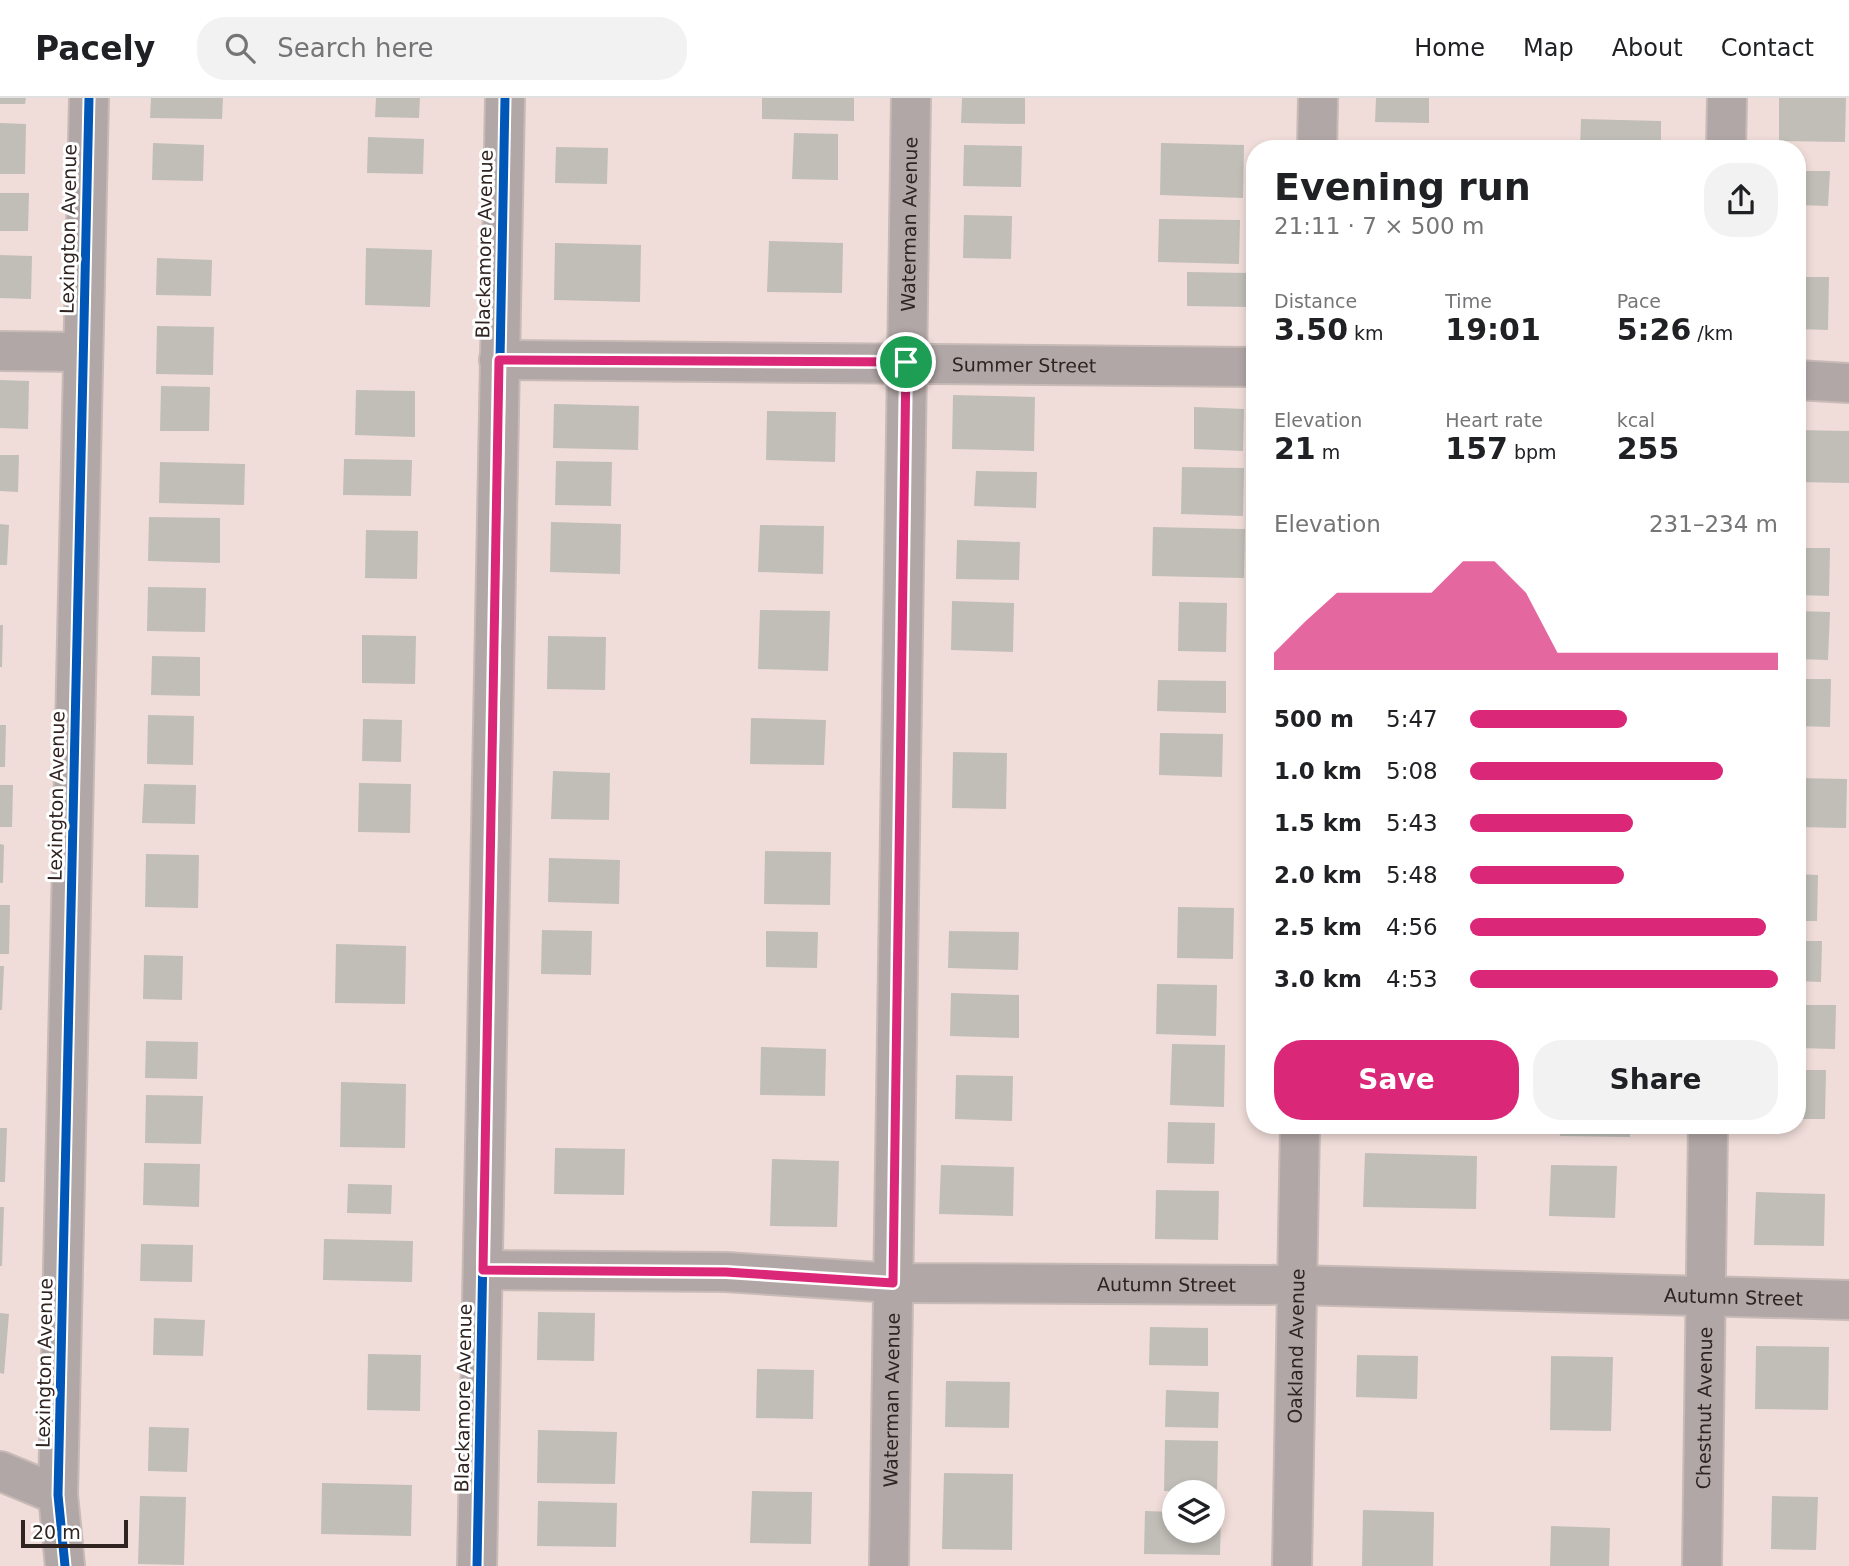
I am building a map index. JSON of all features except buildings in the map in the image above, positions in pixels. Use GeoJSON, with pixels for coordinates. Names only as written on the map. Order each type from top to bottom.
{"type":"FeatureCollection","features":[{"type":"Feature","properties":{"kind":"street","name":"Lexington Avenue"},"geometry":{"type":"LineString","coordinates":[[65,1566],[58,1495],[89,98]]}},
{"type":"Feature","properties":{"kind":"street","name":"Blackamore Avenue"},"geometry":{"type":"LineString","coordinates":[[477,1566],[505,98]]}},
{"type":"Feature","properties":{"kind":"street","name":"Waterman Avenue"},"geometry":{"type":"LineString","coordinates":[[889,1566],[911,98]]}},
{"type":"Feature","properties":{"kind":"street"},"geometry":{"type":"LineString","coordinates":[[1317,140],[1318,98]]}},
{"type":"Feature","properties":{"kind":"street"},"geometry":{"type":"LineString","coordinates":[[1726,140],[1727,98]]}},
{"type":"Feature","properties":{"kind":"street"},"geometry":{"type":"LineString","coordinates":[[0,351],[83,352]]}},
{"type":"Feature","properties":{"kind":"street","name":"Summer Street"},"geometry":{"type":"LineString","coordinates":[[499,360],[1246,367]]}},
{"type":"Feature","properties":{"kind":"street"},"geometry":{"type":"LineString","coordinates":[[1806,381],[1849,383]]}},
{"type":"Feature","properties":{"kind":"street","name":"Oakland Avenue"},"geometry":{"type":"LineString","coordinates":[[1292,1566],[1300,1134]]}},
{"type":"Feature","properties":{"kind":"street","name":"Chestnut Avenue"},"geometry":{"type":"LineString","coordinates":[[1702,1566],[1708,1134]]}},
{"type":"Feature","properties":{"kind":"street","name":"Autumn Street"},"geometry":{"type":"LineString","coordinates":[[483,1270],[726,1272],[893,1283],[1297,1285],[1706,1294],[1849,1300]]}},
{"type":"Feature","properties":{"kind":"street"},"geometry":{"type":"LineString","coordinates":[[0,1471],[58,1495]]}},
{"type":"Feature","properties":{"kind":"cycle path"},"geometry":{"type":"LineString","coordinates":[[65,1566],[58,1495],[89,98]]}},
{"type":"Feature","properties":{"kind":"cycle path"},"geometry":{"type":"LineString","coordinates":[[477,1566],[505,98]]}},
{"type":"Feature","properties":{"kind":"route"},"geometry":{"type":"LineString","coordinates":[[499,360],[906,362],[893,1283],[726,1272],[483,1270],[499,360]]}}]}
